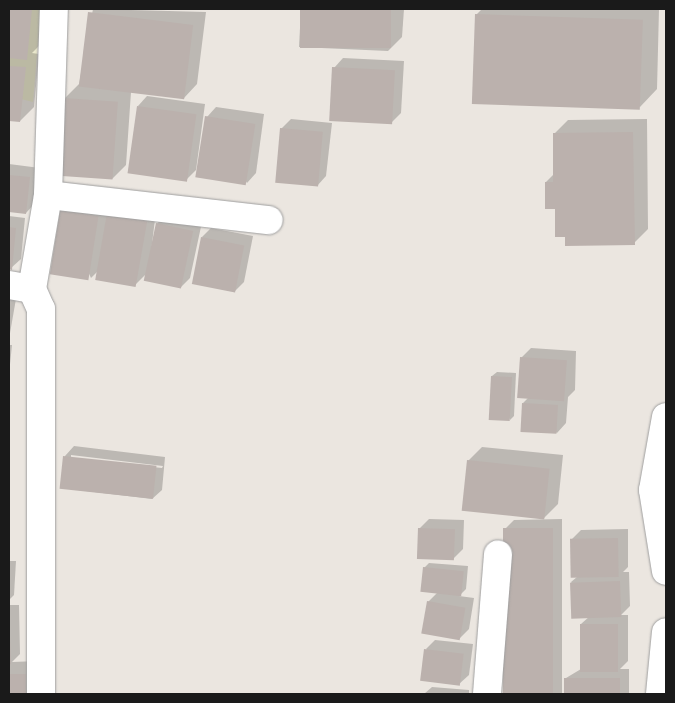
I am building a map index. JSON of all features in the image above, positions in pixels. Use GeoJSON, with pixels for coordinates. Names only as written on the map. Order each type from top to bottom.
{"type":"FeatureCollection","features":[{"type":"Feature","properties":{"kind":"street"},"geometry":{"type":"LineString","coordinates":[[41,694],[41,309],[21,287],[48,194],[54,9]]}},
{"type":"Feature","properties":{"kind":"street"},"geometry":{"type":"LineString","coordinates":[[48,194],[269,220]]}},
{"type":"Feature","properties":{"kind":"street"},"geometry":{"type":"LineString","coordinates":[[666,417],[653,490],[666,571]]}},
{"type":"Feature","properties":{"kind":"street"},"geometry":{"type":"LineString","coordinates":[[487,694],[498,554]]}},
{"type":"Feature","properties":{"kind":"street"},"geometry":{"type":"LineString","coordinates":[[660,694],[666,632]]}},
{"type":"Feature","properties":{"kind":"shaded area"},"geometry":{"type":"Polygon","coordinates":[[[9,9],[41,9],[33,102],[9,96],[9,9]]]}},
{"type":"Feature","properties":{"kind":"building"},"geometry":{"type":"Polygon","coordinates":[[[9,9],[32,9],[27,60],[9,58],[9,9]]]}},
{"type":"Feature","properties":{"kind":"building"},"geometry":{"type":"Polygon","coordinates":[[[300,9],[391,9],[391,48],[300,48],[300,9]]]}},
{"type":"Feature","properties":{"kind":"building"},"geometry":{"type":"Polygon","coordinates":[[[88,12],[193,25],[184,99],[79,86],[88,12]]]}},
{"type":"Feature","properties":{"kind":"building"},"geometry":{"type":"Polygon","coordinates":[[[475,14],[643,20],[640,110],[472,104],[475,14]]]}},
{"type":"Feature","properties":{"kind":"building"},"geometry":{"type":"Polygon","coordinates":[[[9,66],[26,67],[20,122],[9,121],[9,66]]]}},
{"type":"Feature","properties":{"kind":"building"},"geometry":{"type":"Polygon","coordinates":[[[332,67],[395,70],[392,124],[329,121],[332,67]]]}},
{"type":"Feature","properties":{"kind":"building"},"geometry":{"type":"Polygon","coordinates":[[[64,98],[118,102],[112,180],[59,176],[64,98]]]}},
{"type":"Feature","properties":{"kind":"building"},"geometry":{"type":"Polygon","coordinates":[[[137,106],[196,114],[187,182],[128,173],[137,106]]]}},
{"type":"Feature","properties":{"kind":"building"},"geometry":{"type":"Polygon","coordinates":[[[205,116],[255,124],[246,185],[195,177],[205,116]]]}},
{"type":"Feature","properties":{"kind":"building"},"geometry":{"type":"Polygon","coordinates":[[[280,128],[323,132],[318,187],[275,183],[280,128]]]}},
{"type":"Feature","properties":{"kind":"building"},"geometry":{"type":"Polygon","coordinates":[[[633,132],[635,245],[565,246],[565,237],[555,237],[555,209],[545,209],[545,182],[553,182],[553,133],[633,132]]]}},
{"type":"Feature","properties":{"kind":"building"},"geometry":{"type":"Polygon","coordinates":[[[9,175],[30,177],[26,214],[9,212],[9,175]]]}},
{"type":"Feature","properties":{"kind":"building"},"geometry":{"type":"Polygon","coordinates":[[[60,210],[99,216],[88,280],[50,274],[60,210]]]}},
{"type":"Feature","properties":{"kind":"building"},"geometry":{"type":"Polygon","coordinates":[[[107,213],[147,220],[136,287],[95,280],[107,213]]]}},
{"type":"Feature","properties":{"kind":"building"},"geometry":{"type":"Polygon","coordinates":[[[156,223],[193,231],[181,289],[144,281],[156,223]]]}},
{"type":"Feature","properties":{"kind":"building"},"geometry":{"type":"Polygon","coordinates":[[[9,227],[16,228],[12,270],[9,269],[9,227]]]}},
{"type":"Feature","properties":{"kind":"building"},"geometry":{"type":"Polygon","coordinates":[[[201,237],[244,245],[235,293],[192,284],[201,237]]]}},
{"type":"Feature","properties":{"kind":"building"},"geometry":{"type":"Polygon","coordinates":[[[520,357],[567,360],[564,401],[517,398],[520,357]]]}},
{"type":"Feature","properties":{"kind":"building"},"geometry":{"type":"Polygon","coordinates":[[[491,376],[512,377],[510,421],[489,420],[491,376]]]}},
{"type":"Feature","properties":{"kind":"building"},"geometry":{"type":"Polygon","coordinates":[[[522,403],[558,405],[556,434],[520,432],[522,403]]]}},
{"type":"Feature","properties":{"kind":"building"},"geometry":{"type":"Polygon","coordinates":[[[63,456],[156,466],[153,499],[60,489],[63,456]]]}},
{"type":"Feature","properties":{"kind":"building"},"geometry":{"type":"Polygon","coordinates":[[[467,460],[550,469],[544,519],[462,511],[467,460]]]}},
{"type":"Feature","properties":{"kind":"building"},"geometry":{"type":"Polygon","coordinates":[[[418,528],[455,529],[454,560],[417,559],[418,528]]]}},
{"type":"Feature","properties":{"kind":"building"},"geometry":{"type":"Polygon","coordinates":[[[503,528],[553,528],[553,694],[503,694],[503,528]]]}},
{"type":"Feature","properties":{"kind":"building"},"geometry":{"type":"Polygon","coordinates":[[[618,538],[619,577],[571,578],[570,539],[618,538]]]}},
{"type":"Feature","properties":{"kind":"building"},"geometry":{"type":"Polygon","coordinates":[[[423,567],[464,571],[461,596],[420,592],[423,567]]]}},
{"type":"Feature","properties":{"kind":"building"},"geometry":{"type":"Polygon","coordinates":[[[620,581],[621,617],[571,619],[570,583],[620,581]]]}},
{"type":"Feature","properties":{"kind":"building"},"geometry":{"type":"Polygon","coordinates":[[[427,601],[465,608],[460,640],[421,633],[427,601]]]}},
{"type":"Feature","properties":{"kind":"building"},"geometry":{"type":"Polygon","coordinates":[[[580,624],[618,624],[618,672],[580,672],[580,624]]]}},
{"type":"Feature","properties":{"kind":"building"},"geometry":{"type":"Polygon","coordinates":[[[9,637],[11,664],[9,665],[9,637]]]}},
{"type":"Feature","properties":{"kind":"building"},"geometry":{"type":"Polygon","coordinates":[[[424,649],[464,654],[460,686],[420,681],[424,649]]]}},
{"type":"Feature","properties":{"kind":"building"},"geometry":{"type":"Polygon","coordinates":[[[9,674],[26,674],[26,694],[9,694],[9,674]]]}},
{"type":"Feature","properties":{"kind":"building"},"geometry":{"type":"Polygon","coordinates":[[[564,678],[620,678],[620,694],[564,694],[564,678]]]}}]}
